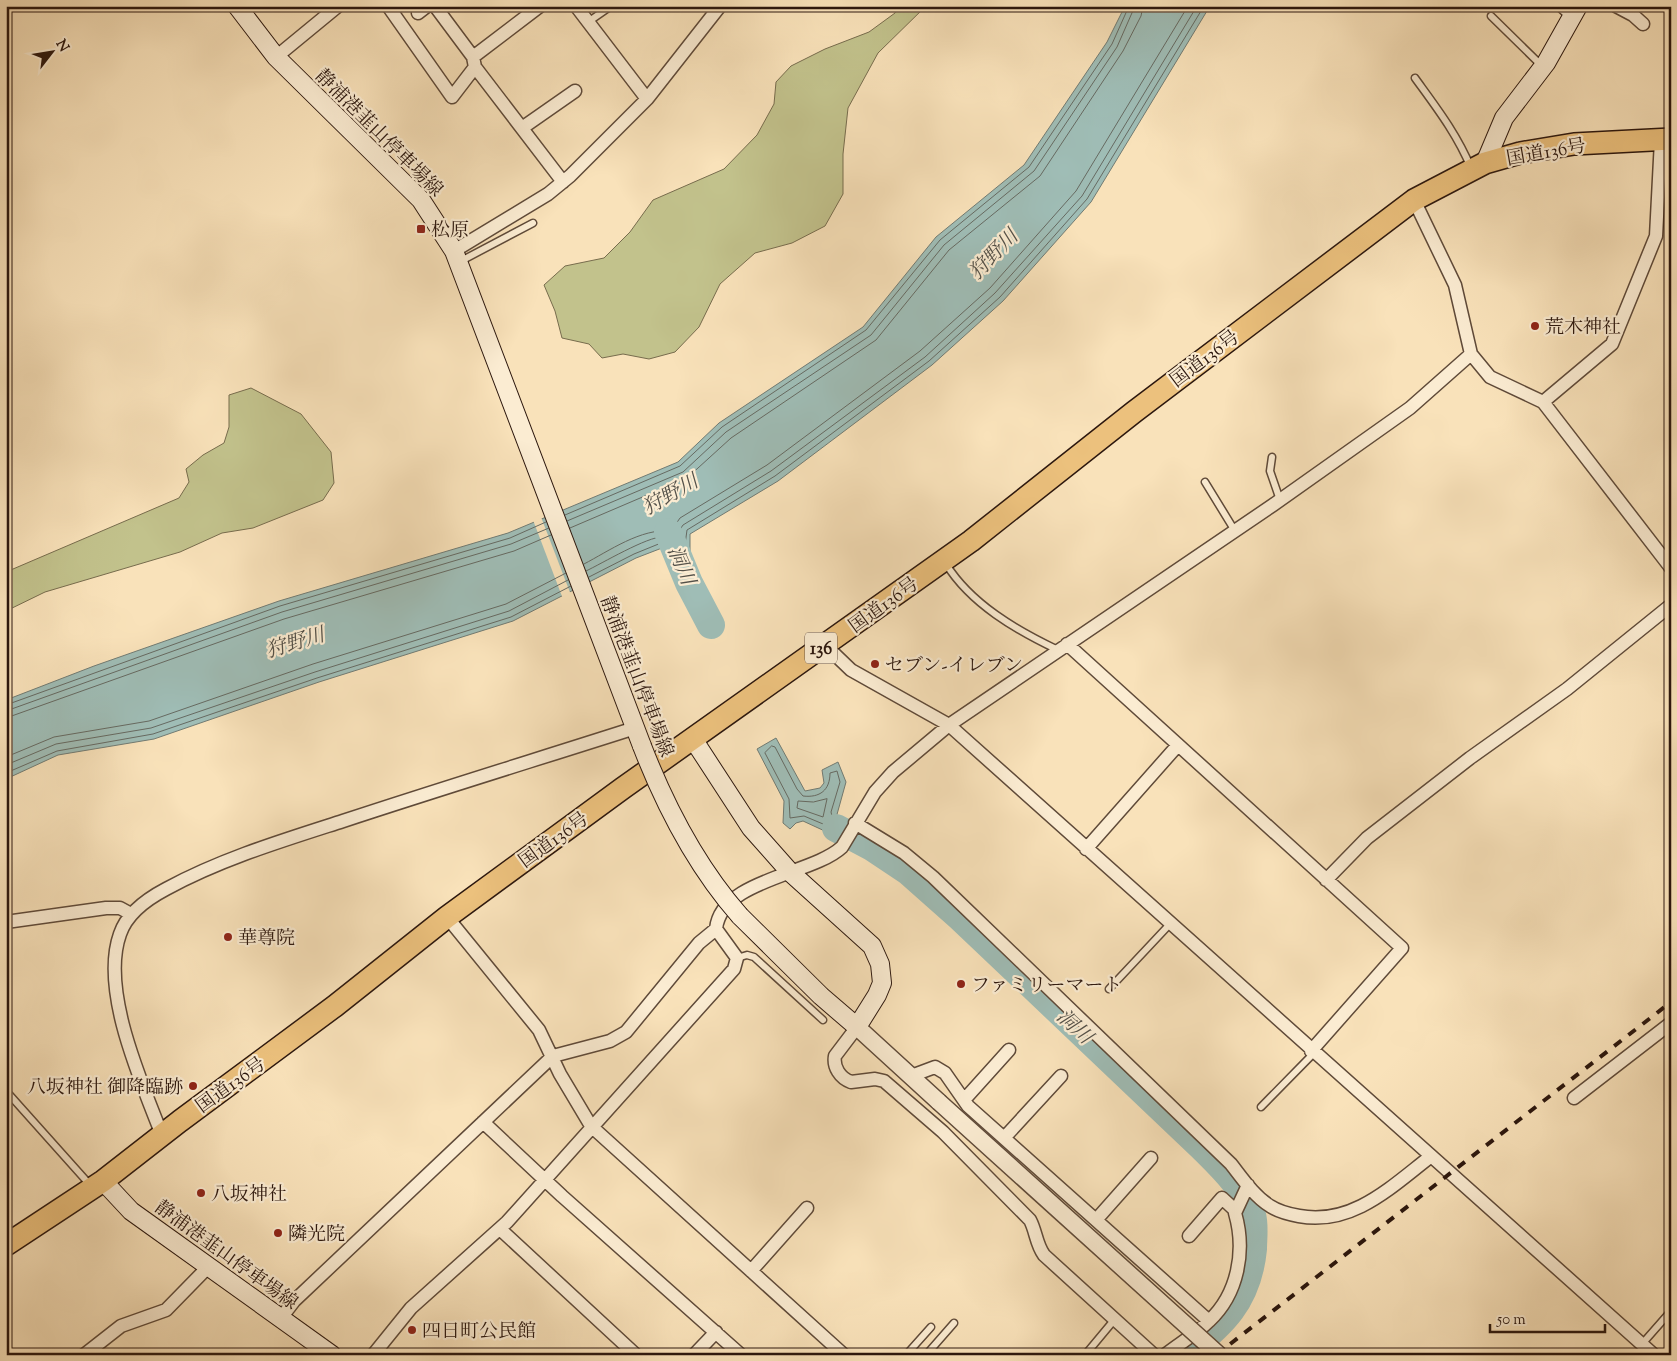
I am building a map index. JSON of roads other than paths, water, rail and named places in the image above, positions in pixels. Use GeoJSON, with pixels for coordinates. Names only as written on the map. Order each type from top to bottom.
{"type":"FeatureCollection","features":[{"type":"Feature","properties":{"kind":"highway","name":"国道136号"},"geometry":{"type":"LineString","coordinates":[[6,1245],[98,1185],[335,1006],[447,917],[944,560],[1141,406],[1414,200],[1478,166],[1554,146],[1666,140]]}},
{"type":"Feature","properties":{"kind":"main road","name":"静浦港韮山停車場線"},"geometry":{"type":"LineString","coordinates":[[238,6],[276,57],[403,179],[430,212],[458,261],[635,728],[658,786],[678,827],[699,863],[740,916],[821,996],[857,1026],[877,995],[882,983],[880,964],[875,953],[867,941],[790,872],[751,828],[693,739]]}},
{"type":"Feature","properties":{"kind":"main road"},"geometry":{"type":"LineString","coordinates":[[1478,166],[1504,118],[1543,67],[1571,9]]}},
{"type":"Feature","properties":{"kind":"main road","name":"静浦港韮山停車場線"},"geometry":{"type":"LineString","coordinates":[[98,1185],[131,1211],[332,1355]]}},
{"type":"Feature","properties":{"kind":"street"},"geometry":{"type":"LineString","coordinates":[[276,57],[338,6]]}},
{"type":"Feature","properties":{"kind":"street"},"geometry":{"type":"LineString","coordinates":[[388,6],[452,97],[474,62],[540,6]]}},
{"type":"Feature","properties":{"kind":"street"},"geometry":{"type":"LineString","coordinates":[[435,6],[563,182]]}},
{"type":"Feature","properties":{"kind":"street"},"geometry":{"type":"LineString","coordinates":[[576,6],[647,99]]}},
{"type":"Feature","properties":{"kind":"street"},"geometry":{"type":"LineString","coordinates":[[458,261],[563,182],[647,99],[720,6]]}},
{"type":"Feature","properties":{"kind":"street"},"geometry":{"type":"LineString","coordinates":[[1616,6],[1633,15],[1642,24]]}},
{"type":"Feature","properties":{"kind":"street"},"geometry":{"type":"LineString","coordinates":[[522,128],[575,91]]}},
{"type":"Feature","properties":{"kind":"street"},"geometry":{"type":"LineString","coordinates":[[1542,402],[1612,344],[1656,236],[1666,140]]}},
{"type":"Feature","properties":{"kind":"street"},"geometry":{"type":"LineString","coordinates":[[1414,200],[1455,284],[1471,354],[1490,377],[1542,402],[1671,568]]}},
{"type":"Feature","properties":{"kind":"street"},"geometry":{"type":"LineString","coordinates":[[281,1318],[294,1302],[553,1056],[619,1038],[632,1026],[699,943],[716,929],[722,913],[737,897],[764,882],[825,858],[842,847],[875,792],[893,772],[948,725],[1235,531],[1410,408],[1471,354]]}},
{"type":"Feature","properties":{"kind":"street"},"geometry":{"type":"LineString","coordinates":[[1326,880],[1367,838],[1470,758],[1567,689],[1671,605]]}},
{"type":"Feature","properties":{"kind":"street"},"geometry":{"type":"LineString","coordinates":[[825,645],[851,670],[948,725],[1312,1052],[1654,1355]]}},
{"type":"Feature","properties":{"kind":"street"},"geometry":{"type":"LineString","coordinates":[[1062,647],[1178,746],[1402,948],[1312,1052]]}},
{"type":"Feature","properties":{"kind":"street"},"geometry":{"type":"LineString","coordinates":[[162,1135],[146,1093],[114,987],[116,949],[120,933],[131,914],[166,889],[224,862],[361,815],[635,728]]}},
{"type":"Feature","properties":{"kind":"street"},"geometry":{"type":"LineString","coordinates":[[1086,849],[1178,746]]}},
{"type":"Feature","properties":{"kind":"street"},"geometry":{"type":"LineString","coordinates":[[854,825],[904,852],[933,877],[1231,1164],[1248,1186],[1268,1205],[1278,1211],[1310,1218],[1338,1216],[1354,1211],[1381,1194],[1430,1156]]}},
{"type":"Feature","properties":{"kind":"street"},"geometry":{"type":"LineString","coordinates":[[6,922],[106,908],[120,908],[131,914]]}},
{"type":"Feature","properties":{"kind":"street"},"geometry":{"type":"LineString","coordinates":[[447,917],[529,1017],[553,1056],[560,1074],[591,1126],[844,1355]]}},
{"type":"Feature","properties":{"kind":"street"},"geometry":{"type":"LineString","coordinates":[[373,1355],[411,1308],[500,1228],[545,1180],[591,1126],[734,969],[737,965],[737,958],[716,929]]}},
{"type":"Feature","properties":{"kind":"street"},"geometry":{"type":"LineString","coordinates":[[1574,1098],[1671,1022]]}},
{"type":"Feature","properties":{"kind":"street"},"geometry":{"type":"LineString","coordinates":[[1154,1355],[1044,1255],[1038,1246],[1034,1227],[1030,1220],[936,1126],[884,1081],[875,1079],[851,1082],[841,1076],[835,1065],[835,1056],[857,1026],[1219,1355]]}},
{"type":"Feature","properties":{"kind":"street"},"geometry":{"type":"LineString","coordinates":[[964,1100],[1009,1050]]}},
{"type":"Feature","properties":{"kind":"street"},"geometry":{"type":"LineString","coordinates":[[911,1076],[935,1067],[945,1073],[964,1100],[1004,1138],[1209,1322]]}},
{"type":"Feature","properties":{"kind":"street"},"geometry":{"type":"LineString","coordinates":[[1004,1138],[1061,1076]]}},
{"type":"Feature","properties":{"kind":"street"},"geometry":{"type":"LineString","coordinates":[[482,1122],[741,1355]]}},
{"type":"Feature","properties":{"kind":"street"},"geometry":{"type":"LineString","coordinates":[[1096,1220],[1150,1158]]}},
{"type":"Feature","properties":{"kind":"street"},"geometry":{"type":"LineString","coordinates":[[1165,1355],[1209,1322],[1228,1293],[1239,1263],[1240,1230],[1237,1208],[1248,1186]]}},
{"type":"Feature","properties":{"kind":"street"},"geometry":{"type":"LineString","coordinates":[[1189,1236],[1222,1198],[1237,1208]]}},
{"type":"Feature","properties":{"kind":"street"},"geometry":{"type":"LineString","coordinates":[[751,1271],[807,1208]]}},
{"type":"Feature","properties":{"kind":"street"},"geometry":{"type":"LineString","coordinates":[[500,1228],[636,1355]]}},
{"type":"Feature","properties":{"kind":"street"},"geometry":{"type":"LineString","coordinates":[[84,1355],[121,1326],[166,1310],[209,1266]]}},
{"type":"Feature","properties":{"kind":"street"},"geometry":{"type":"LineString","coordinates":[[694,1355],[716,1332]]}},
{"type":"Feature","properties":{"kind":"lane"},"geometry":{"type":"LineString","coordinates":[[588,22],[611,6]]}},
{"type":"Feature","properties":{"kind":"lane"},"geometry":{"type":"LineString","coordinates":[[1491,16],[1543,67]]}},
{"type":"Feature","properties":{"kind":"lane"},"geometry":{"type":"LineString","coordinates":[[1415,78],[1445,119],[1463,149],[1478,166]]}},
{"type":"Feature","properties":{"kind":"lane"},"geometry":{"type":"LineString","coordinates":[[458,261],[533,223]]}},
{"type":"Feature","properties":{"kind":"lane"},"geometry":{"type":"LineString","coordinates":[[1272,457],[1270,471],[1280,500]]}},
{"type":"Feature","properties":{"kind":"lane"},"geometry":{"type":"LineString","coordinates":[[1205,482],[1235,531]]}},
{"type":"Feature","properties":{"kind":"lane"},"geometry":{"type":"LineString","coordinates":[[944,560],[963,587],[998,616],[1062,647]]}},
{"type":"Feature","properties":{"kind":"lane"},"geometry":{"type":"LineString","coordinates":[[1109,989],[1170,924]]}},
{"type":"Feature","properties":{"kind":"lane"},"geometry":{"type":"LineString","coordinates":[[737,958],[747,955],[754,957],[822,1020]]}},
{"type":"Feature","properties":{"kind":"lane"},"geometry":{"type":"LineString","coordinates":[[1261,1107],[1312,1052]]}},
{"type":"Feature","properties":{"kind":"lane"},"geometry":{"type":"LineString","coordinates":[[7,1092],[98,1185]]}},
{"type":"Feature","properties":{"kind":"lane"},"geometry":{"type":"LineString","coordinates":[[1642,1344],[1671,1311]]}},
{"type":"Feature","properties":{"kind":"lane"},"geometry":{"type":"LineString","coordinates":[[1085,1355],[1115,1319]]}},
{"type":"Feature","properties":{"kind":"lane"},"geometry":{"type":"LineString","coordinates":[[926,1355],[954,1323]]}},
{"type":"Feature","properties":{"kind":"lane"},"geometry":{"type":"LineString","coordinates":[[906,1355],[931,1327]]}},
{"type":"Feature","properties":{"kind":"water","name":"狩野川"},"geometry":{"type":"Polygon","coordinates":[[[1125,6],[1210,6],[1091,202],[1003,301],[932,365],[778,481],[690,534],[690,563],[680,568],[662,548],[636,558],[513,621],[319,682],[154,739],[58,755],[6,779],[6,700],[94,666],[279,601],[508,533],[678,462],[719,423],[863,327],[936,237],[1024,165],[1107,42],[1125,6]]]}},
{"type":"Feature","properties":{"kind":"water"},"geometry":{"type":"Polygon","coordinates":[[[776,738],[805,791],[820,788],[824,783],[822,770],[838,762],[846,782],[836,818],[843,826],[871,839],[866,850],[803,821],[796,823],[790,829],[783,823],[784,801],[757,749],[776,738]]]}},
{"type":"Feature","properties":{"kind":"waterway","name":"洞川"},"geometry":{"type":"LineString","coordinates":[[668,532],[689,583],[711,625]]}},
{"type":"Feature","properties":{"kind":"waterway","name":"洞川"},"geometry":{"type":"LineString","coordinates":[[836,828],[872,847],[908,871],[961,918],[1202,1147],[1224,1170],[1244,1196],[1249,1205],[1253,1223],[1253,1249],[1245,1283],[1239,1297],[1221,1322],[1183,1355]]}},
{"type":"Feature","properties":{"kind":"railway"},"geometry":{"type":"LineString","coordinates":[[1216,1355],[1671,1002]]}},
{"type":"Feature","properties":{"kind":"place","name":"松原"},"geometry":{"type":"Point","coordinates":[421,229]}},
{"type":"Feature","properties":{"kind":"place","name":"荒木神社"},"geometry":{"type":"Point","coordinates":[1535,326]}},
{"type":"Feature","properties":{"kind":"place","name":"セブン-イレブン"},"geometry":{"type":"Point","coordinates":[875,664]}},
{"type":"Feature","properties":{"kind":"place","name":"華尊院"},"geometry":{"type":"Point","coordinates":[228,937]}},
{"type":"Feature","properties":{"kind":"place","name":"ファミリーマート"},"geometry":{"type":"Point","coordinates":[961,984]}},
{"type":"Feature","properties":{"kind":"place","name":"八坂神社 御降臨跡"},"geometry":{"type":"Point","coordinates":[193,1086]}},
{"type":"Feature","properties":{"kind":"place","name":"八坂神社"},"geometry":{"type":"Point","coordinates":[201,1193]}},
{"type":"Feature","properties":{"kind":"place","name":"隣光院"},"geometry":{"type":"Point","coordinates":[278,1233]}},
{"type":"Feature","properties":{"kind":"place","name":"四日町公民館"},"geometry":{"type":"Point","coordinates":[412,1330]}}]}
